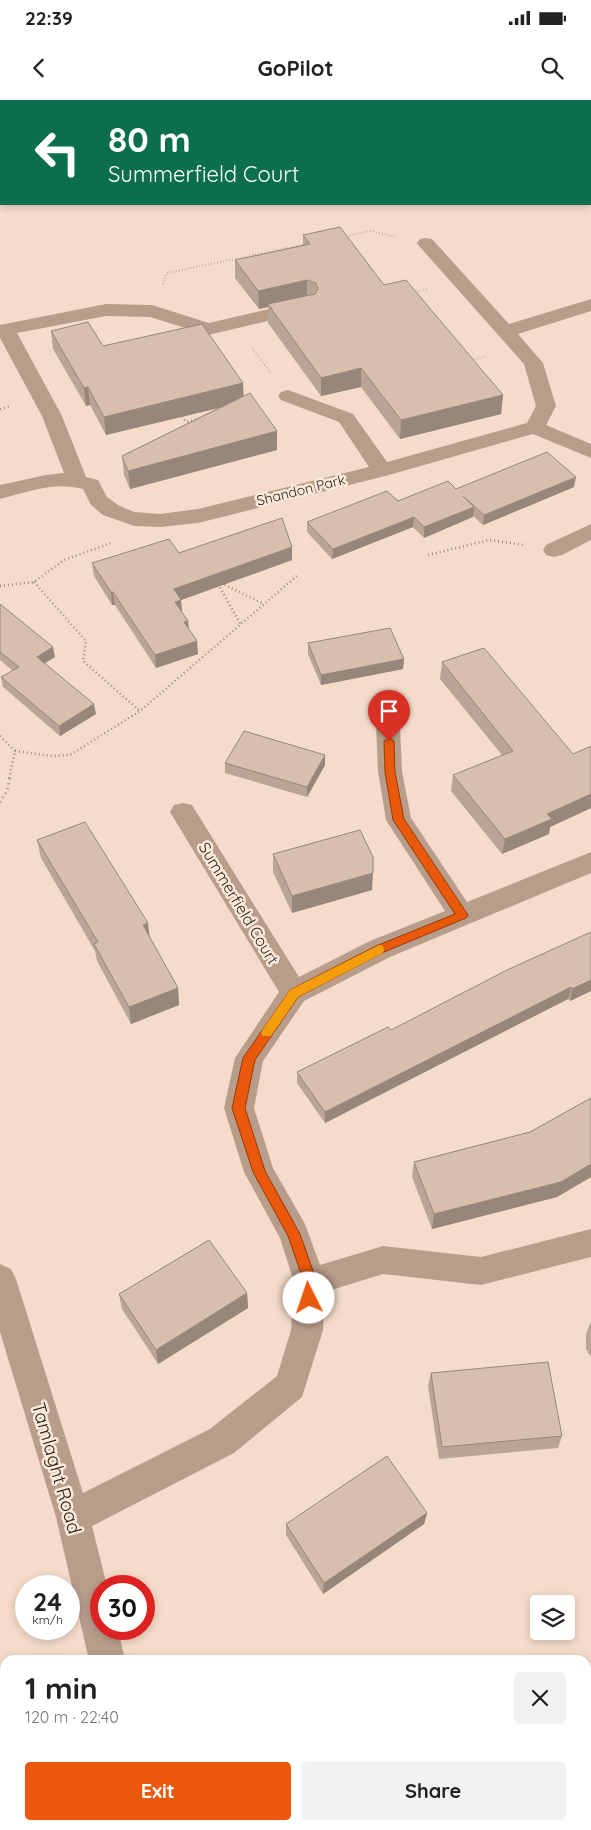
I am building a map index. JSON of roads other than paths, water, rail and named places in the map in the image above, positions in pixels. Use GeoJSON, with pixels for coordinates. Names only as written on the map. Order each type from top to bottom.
{"type":"FeatureCollection","features":[{"type":"Feature","properties":{"kind":"street"},"geometry":{"type":"LineString","coordinates":[[426,242],[534,363],[546,406],[535,427],[591,452]]}},
{"type":"Feature","properties":{"kind":"street"},"geometry":{"type":"LineString","coordinates":[[507,331],[591,305]]}},
{"type":"Feature","properties":{"kind":"street"},"geometry":{"type":"LineString","coordinates":[[0,492],[59,478],[77,480],[52,416],[3,330],[106,310],[152,311],[208,329],[306,306]]}},
{"type":"Feature","properties":{"kind":"street"},"geometry":{"type":"LineString","coordinates":[[288,396],[346,418],[382,470]]}},
{"type":"Feature","properties":{"kind":"street","name":"Shandon Park"},"geometry":{"type":"LineString","coordinates":[[77,480],[91,485],[100,502],[122,515],[143,520],[174,520],[198,516],[382,470],[535,427]]}},
{"type":"Feature","properties":{"kind":"street"},"geometry":{"type":"LineString","coordinates":[[554,550],[591,531]]}},
{"type":"Feature","properties":{"kind":"street"},"geometry":{"type":"LineString","coordinates":[[388,726],[390,772],[398,820],[462,915]]}},
{"type":"Feature","properties":{"kind":"street","name":"Summerfield Court"},"geometry":{"type":"LineString","coordinates":[[183,812],[294,993]]}},
{"type":"Feature","properties":{"kind":"street"},"geometry":{"type":"LineString","coordinates":[[73,1517],[222,1442],[290,1386],[307,1330],[310,1282],[294,1234],[259,1172],[238,1108],[249,1058],[294,993],[380,949],[591,862]]}},
{"type":"Feature","properties":{"kind":"street"},"geometry":{"type":"LineString","coordinates":[[310,1282],[383,1260],[481,1271],[591,1242]]}},
{"type":"Feature","properties":{"kind":"street","name":"Tamlaght Road"},"geometry":{"type":"LineString","coordinates":[[0,1279],[73,1517],[106,1655]]}}]}
